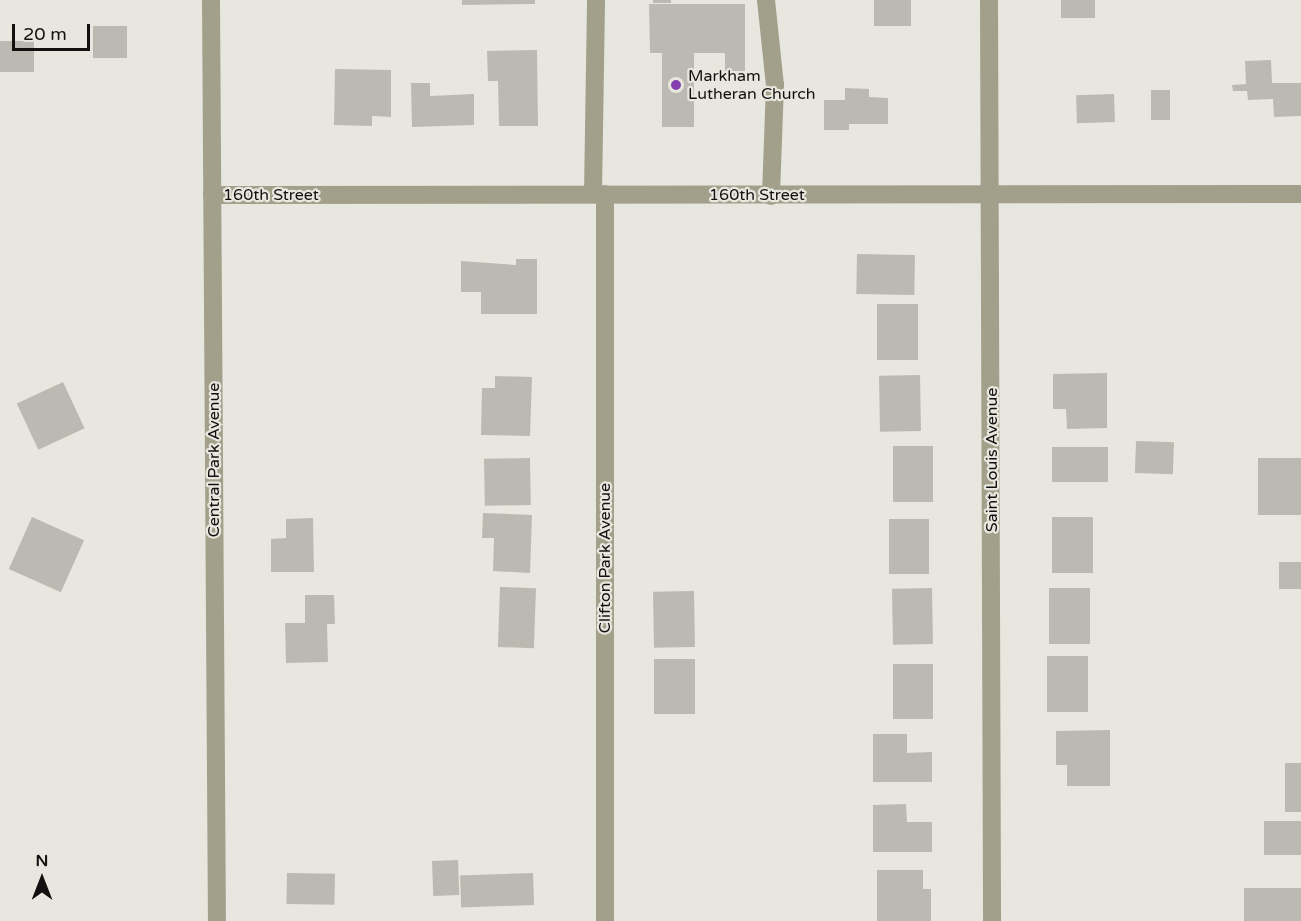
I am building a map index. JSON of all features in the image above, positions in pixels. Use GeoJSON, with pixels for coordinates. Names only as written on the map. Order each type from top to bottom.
{"type":"FeatureCollection","features":[{"type":"Feature","properties":{"kind":"street","name":"Central Park Avenue"},"geometry":{"type":"LineString","coordinates":[[211,0],[218,921]]}},
{"type":"Feature","properties":{"kind":"street","name":"Clifton Park Avenue"},"geometry":{"type":"LineString","coordinates":[[596,0],[605,921]]}},
{"type":"Feature","properties":{"kind":"street"},"geometry":{"type":"LineString","coordinates":[[766,0],[775,85],[771,196]]}},
{"type":"Feature","properties":{"kind":"street","name":"Saint Louis Avenue"},"geometry":{"type":"LineString","coordinates":[[989,0],[992,197],[992,921]]}},
{"type":"Feature","properties":{"kind":"street","name":"160th Street"},"geometry":{"type":"LineString","coordinates":[[212,195],[599,194],[992,197],[1301,194]]}},
{"type":"Feature","properties":{"kind":"building"},"geometry":{"type":"Polygon","coordinates":[[[462,0],[535,0],[535,4],[462,5],[462,0]]]}},
{"type":"Feature","properties":{"kind":"building"},"geometry":{"type":"Polygon","coordinates":[[[653,0],[671,0],[671,3],[653,3],[653,0]]]}},
{"type":"Feature","properties":{"kind":"building"},"geometry":{"type":"Polygon","coordinates":[[[874,0],[911,0],[911,26],[874,26],[874,0]]]}},
{"type":"Feature","properties":{"kind":"building"},"geometry":{"type":"Polygon","coordinates":[[[1061,0],[1095,0],[1095,18],[1061,18],[1061,0]]]}},
{"type":"Feature","properties":{"kind":"building"},"geometry":{"type":"Polygon","coordinates":[[[649,4],[745,4],[745,71],[725,71],[725,53],[694,53],[694,127],[662,127],[662,53],[650,53],[649,4]]]}},
{"type":"Feature","properties":{"kind":"building"},"geometry":{"type":"Polygon","coordinates":[[[93,26],[127,26],[127,58],[93,58],[93,26]]]}},
{"type":"Feature","properties":{"kind":"building"},"geometry":{"type":"Polygon","coordinates":[[[0,41],[34,41],[34,72],[0,72],[0,41]]]}},
{"type":"Feature","properties":{"kind":"building"},"geometry":{"type":"Polygon","coordinates":[[[537,50],[538,126],[499,126],[498,81],[488,81],[487,51],[537,50]]]}},
{"type":"Feature","properties":{"kind":"building"},"geometry":{"type":"Polygon","coordinates":[[[1271,60],[1272,83],[1301,83],[1301,116],[1274,117],[1273,99],[1248,100],[1247,91],[1233,91],[1232,85],[1246,84],[1245,61],[1271,60]]]}},
{"type":"Feature","properties":{"kind":"building"},"geometry":{"type":"Polygon","coordinates":[[[335,69],[391,70],[391,117],[372,116],[372,126],[334,125],[335,69]]]}},
{"type":"Feature","properties":{"kind":"building"},"geometry":{"type":"Polygon","coordinates":[[[411,83],[430,83],[430,96],[474,94],[474,125],[412,127],[411,83]]]}},
{"type":"Feature","properties":{"kind":"building"},"geometry":{"type":"Polygon","coordinates":[[[845,88],[869,89],[869,97],[888,98],[888,124],[849,124],[849,130],[824,130],[824,100],[845,100],[845,88]]]}},
{"type":"Feature","properties":{"kind":"building"},"geometry":{"type":"Polygon","coordinates":[[[1151,90],[1170,90],[1170,120],[1151,120],[1151,90]]]}},
{"type":"Feature","properties":{"kind":"building"},"geometry":{"type":"Polygon","coordinates":[[[1114,94],[1115,122],[1077,123],[1076,95],[1114,94]]]}},
{"type":"Feature","properties":{"kind":"building"},"geometry":{"type":"Polygon","coordinates":[[[857,254],[915,255],[914,295],[856,294],[857,254]]]}},
{"type":"Feature","properties":{"kind":"building"},"geometry":{"type":"Polygon","coordinates":[[[516,259],[537,259],[537,314],[481,314],[481,292],[461,292],[461,261],[516,265],[516,259]]]}},
{"type":"Feature","properties":{"kind":"building"},"geometry":{"type":"Polygon","coordinates":[[[877,304],[918,304],[918,360],[877,360],[877,304]]]}},
{"type":"Feature","properties":{"kind":"building"},"geometry":{"type":"Polygon","coordinates":[[[1107,373],[1107,428],[1067,429],[1066,409],[1053,409],[1053,374],[1107,373]]]}},
{"type":"Feature","properties":{"kind":"building"},"geometry":{"type":"Polygon","coordinates":[[[920,375],[921,431],[880,432],[879,376],[920,375]]]}},
{"type":"Feature","properties":{"kind":"building"},"geometry":{"type":"Polygon","coordinates":[[[495,376],[532,377],[530,436],[481,435],[482,388],[495,388],[495,376]]]}},
{"type":"Feature","properties":{"kind":"building"},"geometry":{"type":"Polygon","coordinates":[[[63,382],[85,428],[38,450],[17,404],[63,382]]]}},
{"type":"Feature","properties":{"kind":"building"},"geometry":{"type":"Polygon","coordinates":[[[1136,441],[1174,442],[1173,474],[1135,473],[1136,441]]]}},
{"type":"Feature","properties":{"kind":"building"},"geometry":{"type":"Polygon","coordinates":[[[893,446],[933,446],[933,502],[893,502],[893,446]]]}},
{"type":"Feature","properties":{"kind":"building"},"geometry":{"type":"Polygon","coordinates":[[[1052,447],[1108,447],[1108,482],[1052,482],[1052,447]]]}},
{"type":"Feature","properties":{"kind":"building"},"geometry":{"type":"Polygon","coordinates":[[[530,458],[531,505],[485,506],[484,459],[530,458]]]}},
{"type":"Feature","properties":{"kind":"building"},"geometry":{"type":"Polygon","coordinates":[[[1258,458],[1301,458],[1301,515],[1258,515],[1258,458]]]}},
{"type":"Feature","properties":{"kind":"building"},"geometry":{"type":"Polygon","coordinates":[[[483,513],[532,515],[530,573],[493,571],[494,538],[482,538],[483,513]]]}},
{"type":"Feature","properties":{"kind":"building"},"geometry":{"type":"Polygon","coordinates":[[[32,517],[84,540],[61,592],[9,569],[32,517]]]}},
{"type":"Feature","properties":{"kind":"building"},"geometry":{"type":"Polygon","coordinates":[[[1052,517],[1093,517],[1093,573],[1052,573],[1052,517]]]}},
{"type":"Feature","properties":{"kind":"building"},"geometry":{"type":"Polygon","coordinates":[[[313,518],[314,572],[271,572],[271,539],[286,538],[286,519],[313,518]]]}},
{"type":"Feature","properties":{"kind":"building"},"geometry":{"type":"Polygon","coordinates":[[[889,519],[929,519],[929,574],[889,574],[889,519]]]}},
{"type":"Feature","properties":{"kind":"building"},"geometry":{"type":"Polygon","coordinates":[[[1279,562],[1301,562],[1301,589],[1279,589],[1279,562]]]}},
{"type":"Feature","properties":{"kind":"building"},"geometry":{"type":"Polygon","coordinates":[[[500,587],[536,588],[534,648],[498,647],[500,587]]]}},
{"type":"Feature","properties":{"kind":"building"},"geometry":{"type":"Polygon","coordinates":[[[932,588],[933,644],[893,645],[892,589],[932,588]]]}},
{"type":"Feature","properties":{"kind":"building"},"geometry":{"type":"Polygon","coordinates":[[[1049,588],[1090,588],[1090,644],[1049,644],[1049,588]]]}},
{"type":"Feature","properties":{"kind":"building"},"geometry":{"type":"Polygon","coordinates":[[[694,591],[695,647],[654,648],[653,592],[694,591]]]}},
{"type":"Feature","properties":{"kind":"building"},"geometry":{"type":"Polygon","coordinates":[[[305,595],[334,595],[335,624],[327,624],[328,662],[286,663],[285,623],[305,623],[305,595]]]}},
{"type":"Feature","properties":{"kind":"building"},"geometry":{"type":"Polygon","coordinates":[[[1047,656],[1088,656],[1088,712],[1047,712],[1047,656]]]}},
{"type":"Feature","properties":{"kind":"building"},"geometry":{"type":"Polygon","coordinates":[[[654,659],[695,659],[695,714],[654,714],[654,659]]]}},
{"type":"Feature","properties":{"kind":"building"},"geometry":{"type":"Polygon","coordinates":[[[893,664],[933,664],[933,719],[893,719],[893,664]]]}},
{"type":"Feature","properties":{"kind":"building"},"geometry":{"type":"Polygon","coordinates":[[[1110,730],[1110,786],[1067,786],[1067,765],[1056,765],[1056,731],[1110,730]]]}},
{"type":"Feature","properties":{"kind":"building"},"geometry":{"type":"Polygon","coordinates":[[[873,734],[907,734],[907,753],[932,752],[932,782],[873,782],[873,734]]]}},
{"type":"Feature","properties":{"kind":"building"},"geometry":{"type":"Polygon","coordinates":[[[1285,763],[1301,763],[1301,812],[1285,812],[1285,763]]]}},
{"type":"Feature","properties":{"kind":"building"},"geometry":{"type":"Polygon","coordinates":[[[906,804],[907,822],[932,822],[932,852],[873,852],[873,805],[906,804]]]}},
{"type":"Feature","properties":{"kind":"building"},"geometry":{"type":"Polygon","coordinates":[[[1264,821],[1301,821],[1301,855],[1264,855],[1264,821]]]}},
{"type":"Feature","properties":{"kind":"building"},"geometry":{"type":"Polygon","coordinates":[[[458,860],[459,895],[433,896],[432,861],[458,860]]]}},
{"type":"Feature","properties":{"kind":"building"},"geometry":{"type":"Polygon","coordinates":[[[877,870],[923,870],[923,889],[931,889],[931,921],[877,921],[877,870]]]}},
{"type":"Feature","properties":{"kind":"building"},"geometry":{"type":"Polygon","coordinates":[[[287,873],[335,874],[334,905],[286,904],[287,873]]]}},
{"type":"Feature","properties":{"kind":"building"},"geometry":{"type":"Polygon","coordinates":[[[533,873],[534,905],[461,908],[460,876],[533,873]]]}},
{"type":"Feature","properties":{"kind":"building"},"geometry":{"type":"Polygon","coordinates":[[[1244,888],[1301,888],[1301,921],[1244,921],[1244,888]]]}},
{"type":"Feature","properties":{"kind":"place","name":"Markham Lutheran Church"},"geometry":{"type":"Point","coordinates":[676,85]}}]}
